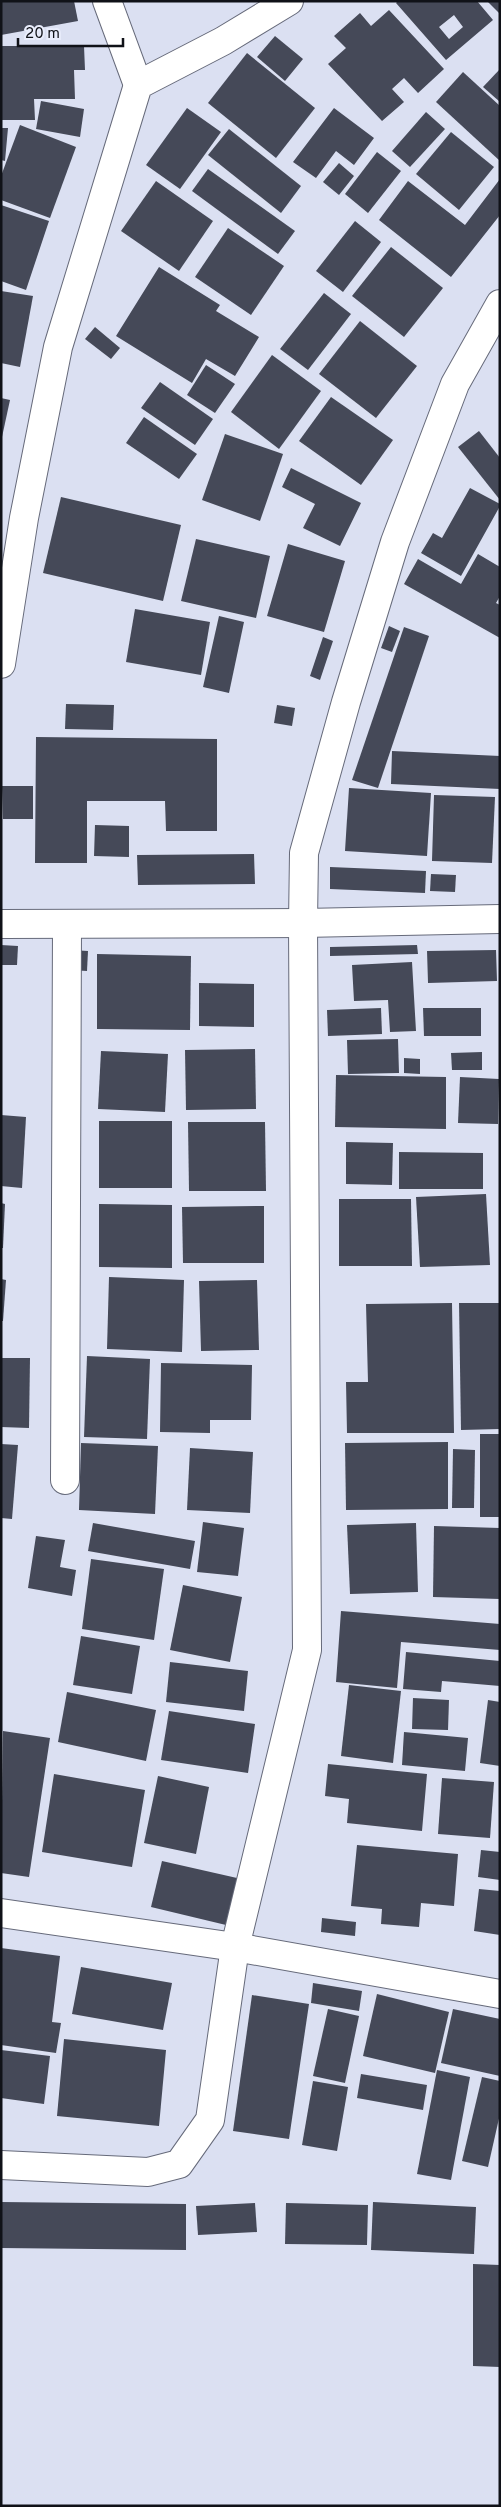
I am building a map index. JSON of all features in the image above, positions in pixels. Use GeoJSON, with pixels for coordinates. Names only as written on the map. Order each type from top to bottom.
{"type":"FeatureCollection","features":[{"type":"Feature","properties":{"kind":"street"},"geometry":{"type":"LineString","coordinates":[[1,664],[24,518],[58,347],[138,85],[106,1]]}},
{"type":"Feature","properties":{"kind":"street"},"geometry":{"type":"LineString","coordinates":[[138,85],[223,41],[289,1]]}},
{"type":"Feature","properties":{"kind":"street"},"geometry":{"type":"LineString","coordinates":[[1,2165],[148,2172],[179,2164],[210,2120],[235,1947],[307,1650],[304,853],[346,702],[395,542],[454,384],[500,304]]}},
{"type":"Feature","properties":{"kind":"street"},"geometry":{"type":"LineString","coordinates":[[1,924],[67,926],[500,919]]}},
{"type":"Feature","properties":{"kind":"street"},"geometry":{"type":"LineString","coordinates":[[65,1480],[67,926]]}},
{"type":"Feature","properties":{"kind":"street"},"geometry":{"type":"LineString","coordinates":[[1,1913],[235,1947],[500,1994]]}},
{"type":"Feature","properties":{"kind":"building"},"geometry":{"type":"Polygon","coordinates":[[[1,1],[74,1],[78,21],[1,35],[1,1]]]}},
{"type":"Feature","properties":{"kind":"building"},"geometry":{"type":"Polygon","coordinates":[[[398,1],[477,1],[493,20],[446,60],[396,3],[398,1]],[[454,15],[439,27],[449,39],[463,27],[454,15]]]}},
{"type":"Feature","properties":{"kind":"building"},"geometry":{"type":"Polygon","coordinates":[[[487,1],[500,1],[500,14],[487,1]]]}},
{"type":"Feature","properties":{"kind":"building"},"geometry":{"type":"Polygon","coordinates":[[[389,10],[444,69],[418,93],[404,78],[392,89],[404,102],[382,121],[328,64],[346,48],[334,36],[360,13],[371,26],[389,10]]]}},
{"type":"Feature","properties":{"kind":"building"},"geometry":{"type":"Polygon","coordinates":[[[275,36],[303,59],[285,81],[257,57],[275,36]]]}},
{"type":"Feature","properties":{"kind":"building"},"geometry":{"type":"Polygon","coordinates":[[[1,46],[84,46],[85,70],[74,70],[75,99],[34,99],[35,120],[1,120],[1,46]]]}},
{"type":"Feature","properties":{"kind":"building"},"geometry":{"type":"Polygon","coordinates":[[[247,53],[315,108],[276,158],[208,103],[247,53]]]}},
{"type":"Feature","properties":{"kind":"building"},"geometry":{"type":"Polygon","coordinates":[[[500,69],[500,102],[483,87],[500,69]]]}},
{"type":"Feature","properties":{"kind":"building"},"geometry":{"type":"Polygon","coordinates":[[[463,72],[500,106],[500,161],[436,102],[463,72]]]}},
{"type":"Feature","properties":{"kind":"building"},"geometry":{"type":"Polygon","coordinates":[[[41,101],[84,109],[80,137],[36,129],[41,101]]]}},
{"type":"Feature","properties":{"kind":"building"},"geometry":{"type":"Polygon","coordinates":[[[187,108],[221,132],[180,189],[146,165],[187,108]]]}},
{"type":"Feature","properties":{"kind":"building"},"geometry":{"type":"Polygon","coordinates":[[[334,108],[374,138],[354,165],[336,151],[316,178],[293,162],[334,108]]]}},
{"type":"Feature","properties":{"kind":"building"},"geometry":{"type":"Polygon","coordinates":[[[426,112],[445,129],[410,167],[392,151],[426,112]]]}},
{"type":"Feature","properties":{"kind":"building"},"geometry":{"type":"Polygon","coordinates":[[[20,125],[76,147],[50,218],[1,200],[1,176],[20,125]]]}},
{"type":"Feature","properties":{"kind":"building"},"geometry":{"type":"Polygon","coordinates":[[[1,128],[8,128],[5,161],[1,160],[1,128]]]}},
{"type":"Feature","properties":{"kind":"building"},"geometry":{"type":"Polygon","coordinates":[[[229,129],[301,186],[281,213],[208,155],[229,129]]]}},
{"type":"Feature","properties":{"kind":"building"},"geometry":{"type":"Polygon","coordinates":[[[451,132],[494,167],[459,210],[416,174],[451,132]]]}},
{"type":"Feature","properties":{"kind":"building"},"geometry":{"type":"Polygon","coordinates":[[[377,152],[401,171],[368,213],[345,194],[377,152]]]}},
{"type":"Feature","properties":{"kind":"building"},"geometry":{"type":"Polygon","coordinates":[[[339,163],[354,176],[339,195],[323,182],[339,163]]]}},
{"type":"Feature","properties":{"kind":"building"},"geometry":{"type":"Polygon","coordinates":[[[208,169],[295,231],[278,254],[192,191],[208,169]]]}},
{"type":"Feature","properties":{"kind":"building"},"geometry":{"type":"Polygon","coordinates":[[[500,179],[500,215],[451,277],[379,220],[408,181],[465,225],[500,179]]]}},
{"type":"Feature","properties":{"kind":"building"},"geometry":{"type":"Polygon","coordinates":[[[156,181],[213,221],[179,271],[121,231],[156,181]]]}},
{"type":"Feature","properties":{"kind":"building"},"geometry":{"type":"Polygon","coordinates":[[[1,205],[49,221],[26,290],[1,281],[1,205]]]}},
{"type":"Feature","properties":{"kind":"building"},"geometry":{"type":"Polygon","coordinates":[[[355,221],[381,242],[343,292],[316,271],[355,221]]]}},
{"type":"Feature","properties":{"kind":"building"},"geometry":{"type":"Polygon","coordinates":[[[228,228],[284,266],[251,315],[195,277],[228,228]]]}},
{"type":"Feature","properties":{"kind":"building"},"geometry":{"type":"Polygon","coordinates":[[[391,247],[443,288],[404,337],[352,296],[391,247]]]}},
{"type":"Feature","properties":{"kind":"building"},"geometry":{"type":"Polygon","coordinates":[[[159,267],[220,305],[216,311],[259,337],[235,376],[206,359],[192,383],[116,336],[159,267]]]}},
{"type":"Feature","properties":{"kind":"building"},"geometry":{"type":"Polygon","coordinates":[[[1,291],[33,296],[20,367],[1,363],[1,291]]]}},
{"type":"Feature","properties":{"kind":"building"},"geometry":{"type":"Polygon","coordinates":[[[324,293],[351,314],[308,370],[280,349],[324,293]]]}},
{"type":"Feature","properties":{"kind":"building"},"geometry":{"type":"Polygon","coordinates":[[[360,321],[417,366],[376,418],[319,374],[360,321]]]}},
{"type":"Feature","properties":{"kind":"building"},"geometry":{"type":"Polygon","coordinates":[[[95,327],[120,348],[111,359],[85,339],[95,327]]]}},
{"type":"Feature","properties":{"kind":"building"},"geometry":{"type":"Polygon","coordinates":[[[272,355],[321,391],[279,449],[231,412],[272,355]]]}},
{"type":"Feature","properties":{"kind":"building"},"geometry":{"type":"Polygon","coordinates":[[[206,365],[235,384],[215,413],[187,395],[206,365]]]}},
{"type":"Feature","properties":{"kind":"building"},"geometry":{"type":"Polygon","coordinates":[[[160,382],[213,419],[195,445],[141,408],[160,382]]]}},
{"type":"Feature","properties":{"kind":"building"},"geometry":{"type":"Polygon","coordinates":[[[331,397],[393,440],[361,485],[299,441],[331,397]]]}},
{"type":"Feature","properties":{"kind":"building"},"geometry":{"type":"Polygon","coordinates":[[[1,398],[10,400],[2,437],[1,437],[1,398]]]}},
{"type":"Feature","properties":{"kind":"building"},"geometry":{"type":"Polygon","coordinates":[[[144,417],[197,454],[179,479],[126,443],[144,417]]]}},
{"type":"Feature","properties":{"kind":"building"},"geometry":{"type":"Polygon","coordinates":[[[479,431],[500,458],[500,500],[458,447],[479,431]]]}},
{"type":"Feature","properties":{"kind":"building"},"geometry":{"type":"Polygon","coordinates":[[[225,434],[283,454],[260,521],[202,500],[225,434]]]}},
{"type":"Feature","properties":{"kind":"building"},"geometry":{"type":"Polygon","coordinates":[[[291,468],[361,503],[340,546],[303,528],[315,504],[282,487],[291,468]]]}},
{"type":"Feature","properties":{"kind":"building"},"geometry":{"type":"Polygon","coordinates":[[[470,488],[500,504],[500,506],[461,576],[421,553],[433,533],[442,538],[470,488]]]}},
{"type":"Feature","properties":{"kind":"building"},"geometry":{"type":"Polygon","coordinates":[[[61,497],[181,525],[163,601],[43,573],[61,497]]]}},
{"type":"Feature","properties":{"kind":"building"},"geometry":{"type":"Polygon","coordinates":[[[196,539],[270,556],[256,618],[181,601],[196,539]]]}},
{"type":"Feature","properties":{"kind":"building"},"geometry":{"type":"Polygon","coordinates":[[[288,544],[345,561],[324,632],[267,616],[288,544]]]}},
{"type":"Feature","properties":{"kind":"building"},"geometry":{"type":"Polygon","coordinates":[[[478,554],[500,567],[500,596],[496,603],[500,605],[500,638],[404,584],[418,559],[461,584],[478,554]]]}},
{"type":"Feature","properties":{"kind":"building"},"geometry":{"type":"Polygon","coordinates":[[[135,609],[210,622],[201,675],[126,662],[135,609]]]}},
{"type":"Feature","properties":{"kind":"building"},"geometry":{"type":"Polygon","coordinates":[[[219,616],[244,622],[229,693],[203,687],[219,616]]]}},
{"type":"Feature","properties":{"kind":"building"},"geometry":{"type":"Polygon","coordinates":[[[389,626],[400,631],[392,652],[381,648],[389,626]]]}},
{"type":"Feature","properties":{"kind":"building"},"geometry":{"type":"Polygon","coordinates":[[[404,627],[429,636],[378,788],[352,780],[404,627]]]}},
{"type":"Feature","properties":{"kind":"building"},"geometry":{"type":"Polygon","coordinates":[[[323,637],[333,641],[320,680],[310,676],[323,637]]]}},
{"type":"Feature","properties":{"kind":"building"},"geometry":{"type":"Polygon","coordinates":[[[66,704],[114,705],[113,730],[65,729],[66,704]]]}},
{"type":"Feature","properties":{"kind":"building"},"geometry":{"type":"Polygon","coordinates":[[[277,705],[295,708],[292,726],[274,723],[277,705]]]}},
{"type":"Feature","properties":{"kind":"building"},"geometry":{"type":"Polygon","coordinates":[[[36,737],[217,739],[217,831],[166,831],[165,801],[87,801],[87,863],[35,863],[36,737]]]}},
{"type":"Feature","properties":{"kind":"building"},"geometry":{"type":"Polygon","coordinates":[[[392,751],[500,756],[500,789],[391,784],[392,751]]]}},
{"type":"Feature","properties":{"kind":"building"},"geometry":{"type":"Polygon","coordinates":[[[2,786],[33,786],[33,819],[3,819],[2,786]]]}},
{"type":"Feature","properties":{"kind":"building"},"geometry":{"type":"Polygon","coordinates":[[[349,788],[431,793],[427,856],[345,851],[349,788]]]}},
{"type":"Feature","properties":{"kind":"building"},"geometry":{"type":"Polygon","coordinates":[[[434,795],[495,797],[492,863],[432,861],[434,795]]]}},
{"type":"Feature","properties":{"kind":"building"},"geometry":{"type":"Polygon","coordinates":[[[95,825],[129,826],[129,857],[94,856],[95,825]]]}},
{"type":"Feature","properties":{"kind":"building"},"geometry":{"type":"Polygon","coordinates":[[[254,854],[255,884],[138,885],[137,855],[254,854]]]}},
{"type":"Feature","properties":{"kind":"building"},"geometry":{"type":"Polygon","coordinates":[[[330,867],[426,871],[425,893],[330,889],[330,867]]]}},
{"type":"Feature","properties":{"kind":"building"},"geometry":{"type":"Polygon","coordinates":[[[431,874],[456,875],[455,892],[430,891],[431,874]]]}},
{"type":"Feature","properties":{"kind":"building"},"geometry":{"type":"Polygon","coordinates":[[[1,945],[18,946],[17,965],[1,965],[1,945]]]}},
{"type":"Feature","properties":{"kind":"building"},"geometry":{"type":"Polygon","coordinates":[[[417,945],[418,954],[330,956],[330,947],[417,945]]]}},
{"type":"Feature","properties":{"kind":"building"},"geometry":{"type":"Polygon","coordinates":[[[71,950],[88,951],[87,971],[70,970],[71,950]]]}},
{"type":"Feature","properties":{"kind":"building"},"geometry":{"type":"Polygon","coordinates":[[[496,950],[497,981],[428,983],[427,951],[496,950]]]}},
{"type":"Feature","properties":{"kind":"building"},"geometry":{"type":"Polygon","coordinates":[[[97,954],[191,956],[190,1030],[97,1029],[97,954]]]}},
{"type":"Feature","properties":{"kind":"building"},"geometry":{"type":"Polygon","coordinates":[[[412,962],[416,1031],[390,1032],[388,1000],[354,1001],[352,965],[412,962]]]}},
{"type":"Feature","properties":{"kind":"building"},"geometry":{"type":"Polygon","coordinates":[[[199,983],[254,984],[254,1027],[199,1026],[199,983]]]}},
{"type":"Feature","properties":{"kind":"building"},"geometry":{"type":"Polygon","coordinates":[[[381,1008],[382,1034],[328,1036],[327,1010],[381,1008]]]}},
{"type":"Feature","properties":{"kind":"building"},"geometry":{"type":"Polygon","coordinates":[[[423,1008],[481,1008],[481,1036],[424,1036],[423,1008]]]}},
{"type":"Feature","properties":{"kind":"building"},"geometry":{"type":"Polygon","coordinates":[[[398,1039],[399,1073],[348,1074],[347,1040],[398,1039]]]}},
{"type":"Feature","properties":{"kind":"building"},"geometry":{"type":"Polygon","coordinates":[[[255,1049],[256,1109],[186,1110],[185,1050],[255,1049]]]}},
{"type":"Feature","properties":{"kind":"building"},"geometry":{"type":"Polygon","coordinates":[[[101,1051],[168,1054],[165,1112],[98,1109],[101,1051]]]}},
{"type":"Feature","properties":{"kind":"building"},"geometry":{"type":"Polygon","coordinates":[[[482,1052],[482,1070],[452,1070],[451,1053],[482,1052]]]}},
{"type":"Feature","properties":{"kind":"building"},"geometry":{"type":"Polygon","coordinates":[[[404,1058],[420,1059],[420,1074],[404,1073],[404,1058]]]}},
{"type":"Feature","properties":{"kind":"building"},"geometry":{"type":"Polygon","coordinates":[[[336,1075],[446,1077],[446,1129],[335,1127],[336,1075]]]}},
{"type":"Feature","properties":{"kind":"building"},"geometry":{"type":"Polygon","coordinates":[[[460,1077],[499,1079],[498,1124],[458,1123],[460,1077]]]}},
{"type":"Feature","properties":{"kind":"building"},"geometry":{"type":"Polygon","coordinates":[[[1,1115],[26,1117],[22,1188],[1,1186],[1,1115]]]}},
{"type":"Feature","properties":{"kind":"building"},"geometry":{"type":"Polygon","coordinates":[[[99,1121],[172,1121],[172,1188],[99,1188],[99,1121]]]}},
{"type":"Feature","properties":{"kind":"building"},"geometry":{"type":"Polygon","coordinates":[[[188,1122],[265,1122],[266,1191],[189,1191],[188,1122]]]}},
{"type":"Feature","properties":{"kind":"building"},"geometry":{"type":"Polygon","coordinates":[[[346,1142],[393,1143],[392,1185],[346,1184],[346,1142]]]}},
{"type":"Feature","properties":{"kind":"building"},"geometry":{"type":"Polygon","coordinates":[[[399,1152],[483,1153],[483,1189],[399,1189],[399,1152]]]}},
{"type":"Feature","properties":{"kind":"building"},"geometry":{"type":"Polygon","coordinates":[[[486,1194],[490,1265],[420,1267],[416,1197],[486,1194]]]}},
{"type":"Feature","properties":{"kind":"building"},"geometry":{"type":"Polygon","coordinates":[[[339,1199],[411,1199],[412,1266],[339,1266],[339,1199]]]}},
{"type":"Feature","properties":{"kind":"building"},"geometry":{"type":"Polygon","coordinates":[[[1,1203],[5,1204],[3,1248],[1,1248],[1,1203]]]}},
{"type":"Feature","properties":{"kind":"building"},"geometry":{"type":"Polygon","coordinates":[[[99,1204],[172,1205],[172,1268],[99,1267],[99,1204]]]}},
{"type":"Feature","properties":{"kind":"building"},"geometry":{"type":"Polygon","coordinates":[[[264,1206],[264,1263],[183,1263],[182,1207],[264,1206]]]}},
{"type":"Feature","properties":{"kind":"building"},"geometry":{"type":"Polygon","coordinates":[[[109,1277],[184,1280],[182,1352],[107,1349],[109,1277]]]}},
{"type":"Feature","properties":{"kind":"building"},"geometry":{"type":"Polygon","coordinates":[[[1,1279],[6,1280],[3,1321],[1,1321],[1,1279]]]}},
{"type":"Feature","properties":{"kind":"building"},"geometry":{"type":"Polygon","coordinates":[[[257,1280],[259,1350],[201,1351],[199,1281],[257,1280]]]}},
{"type":"Feature","properties":{"kind":"building"},"geometry":{"type":"Polygon","coordinates":[[[452,1303],[454,1433],[347,1433],[346,1382],[368,1382],[366,1304],[452,1303]]]}},
{"type":"Feature","properties":{"kind":"building"},"geometry":{"type":"Polygon","coordinates":[[[459,1303],[500,1303],[500,1429],[461,1430],[459,1303]]]}},
{"type":"Feature","properties":{"kind":"building"},"geometry":{"type":"Polygon","coordinates":[[[87,1356],[150,1359],[147,1439],[84,1437],[87,1356]]]}},
{"type":"Feature","properties":{"kind":"building"},"geometry":{"type":"Polygon","coordinates":[[[1,1358],[30,1358],[29,1428],[1,1427],[1,1358]]]}},
{"type":"Feature","properties":{"kind":"building"},"geometry":{"type":"Polygon","coordinates":[[[161,1363],[252,1365],[251,1420],[210,1420],[210,1433],[160,1432],[161,1363]]]}},
{"type":"Feature","properties":{"kind":"building"},"geometry":{"type":"Polygon","coordinates":[[[480,1434],[500,1434],[500,1517],[480,1517],[480,1434]]]}},
{"type":"Feature","properties":{"kind":"building"},"geometry":{"type":"Polygon","coordinates":[[[448,1442],[448,1509],[346,1510],[345,1443],[448,1442]]]}},
{"type":"Feature","properties":{"kind":"building"},"geometry":{"type":"Polygon","coordinates":[[[81,1443],[158,1446],[155,1514],[79,1510],[81,1443]]]}},
{"type":"Feature","properties":{"kind":"building"},"geometry":{"type":"Polygon","coordinates":[[[1,1444],[18,1445],[12,1519],[1,1518],[1,1444]]]}},
{"type":"Feature","properties":{"kind":"building"},"geometry":{"type":"Polygon","coordinates":[[[190,1448],[253,1452],[250,1513],[187,1510],[190,1448]]]}},
{"type":"Feature","properties":{"kind":"building"},"geometry":{"type":"Polygon","coordinates":[[[453,1449],[475,1450],[474,1508],[452,1508],[453,1449]]]}},
{"type":"Feature","properties":{"kind":"building"},"geometry":{"type":"Polygon","coordinates":[[[203,1522],[244,1528],[238,1576],[197,1572],[203,1522]]]}},
{"type":"Feature","properties":{"kind":"building"},"geometry":{"type":"Polygon","coordinates":[[[93,1523],[195,1541],[190,1569],[88,1551],[93,1523]]]}},
{"type":"Feature","properties":{"kind":"building"},"geometry":{"type":"Polygon","coordinates":[[[416,1523],[418,1592],[350,1594],[347,1525],[416,1523]]]}},
{"type":"Feature","properties":{"kind":"building"},"geometry":{"type":"Polygon","coordinates":[[[434,1526],[500,1528],[500,1599],[433,1597],[434,1526]]]}},
{"type":"Feature","properties":{"kind":"building"},"geometry":{"type":"Polygon","coordinates":[[[36,1536],[65,1540],[60,1567],[76,1570],[72,1596],[28,1588],[36,1536]]]}},
{"type":"Feature","properties":{"kind":"building"},"geometry":{"type":"Polygon","coordinates":[[[91,1559],[164,1569],[154,1640],[82,1629],[91,1559]]]}},
{"type":"Feature","properties":{"kind":"building"},"geometry":{"type":"Polygon","coordinates":[[[183,1585],[242,1597],[230,1662],[170,1650],[183,1585]]]}},
{"type":"Feature","properties":{"kind":"building"},"geometry":{"type":"Polygon","coordinates":[[[341,1611],[500,1624],[500,1650],[401,1642],[397,1688],[336,1682],[341,1611]]]}},
{"type":"Feature","properties":{"kind":"building"},"geometry":{"type":"Polygon","coordinates":[[[81,1636],[140,1646],[132,1694],[73,1685],[81,1636]]]}},
{"type":"Feature","properties":{"kind":"building"},"geometry":{"type":"Polygon","coordinates":[[[406,1652],[500,1661],[500,1686],[442,1681],[441,1692],[403,1689],[406,1652]]]}},
{"type":"Feature","properties":{"kind":"building"},"geometry":{"type":"Polygon","coordinates":[[[170,1662],[248,1671],[244,1711],[166,1702],[170,1662]]]}},
{"type":"Feature","properties":{"kind":"building"},"geometry":{"type":"Polygon","coordinates":[[[349,1685],[401,1691],[393,1763],[341,1756],[349,1685]]]}},
{"type":"Feature","properties":{"kind":"building"},"geometry":{"type":"Polygon","coordinates":[[[67,1692],[156,1710],[146,1761],[58,1742],[67,1692]]]}},
{"type":"Feature","properties":{"kind":"building"},"geometry":{"type":"Polygon","coordinates":[[[413,1698],[449,1700],[448,1730],[412,1729],[413,1698]]]}},
{"type":"Feature","properties":{"kind":"building"},"geometry":{"type":"Polygon","coordinates":[[[488,1700],[500,1702],[500,1766],[480,1763],[488,1700]]]}},
{"type":"Feature","properties":{"kind":"building"},"geometry":{"type":"Polygon","coordinates":[[[169,1711],[255,1724],[248,1773],[161,1760],[169,1711]]]}},
{"type":"Feature","properties":{"kind":"building"},"geometry":{"type":"Polygon","coordinates":[[[3,1731],[50,1738],[29,1877],[1,1873],[3,1731]]]}},
{"type":"Feature","properties":{"kind":"building"},"geometry":{"type":"Polygon","coordinates":[[[404,1732],[468,1738],[465,1771],[402,1765],[404,1732]]]}},
{"type":"Feature","properties":{"kind":"building"},"geometry":{"type":"Polygon","coordinates":[[[328,1764],[427,1774],[422,1831],[347,1823],[349,1799],[325,1796],[328,1764]]]}},
{"type":"Feature","properties":{"kind":"building"},"geometry":{"type":"Polygon","coordinates":[[[54,1774],[145,1790],[132,1867],[42,1852],[54,1774]]]}},
{"type":"Feature","properties":{"kind":"building"},"geometry":{"type":"Polygon","coordinates":[[[158,1776],[209,1787],[196,1854],[144,1843],[158,1776]]]}},
{"type":"Feature","properties":{"kind":"building"},"geometry":{"type":"Polygon","coordinates":[[[442,1778],[494,1782],[490,1838],[438,1834],[442,1778]]]}},
{"type":"Feature","properties":{"kind":"building"},"geometry":{"type":"Polygon","coordinates":[[[357,1845],[458,1854],[454,1906],[421,1903],[419,1927],[381,1924],[382,1909],[351,1906],[357,1845]]]}},
{"type":"Feature","properties":{"kind":"building"},"geometry":{"type":"Polygon","coordinates":[[[481,1850],[500,1852],[500,1880],[478,1877],[481,1850]]]}},
{"type":"Feature","properties":{"kind":"building"},"geometry":{"type":"Polygon","coordinates":[[[162,1861],[237,1878],[226,1925],[151,1907],[162,1861]]]}},
{"type":"Feature","properties":{"kind":"building"},"geometry":{"type":"Polygon","coordinates":[[[479,1889],[500,1891],[500,1935],[474,1931],[479,1889]]]}},
{"type":"Feature","properties":{"kind":"building"},"geometry":{"type":"Polygon","coordinates":[[[322,1918],[356,1922],[355,1936],[321,1932],[322,1918]]]}},
{"type":"Feature","properties":{"kind":"building"},"geometry":{"type":"Polygon","coordinates":[[[1,1948],[60,1956],[52,2022],[61,2023],[56,2053],[1,2045],[1,1948]]]}},
{"type":"Feature","properties":{"kind":"building"},"geometry":{"type":"Polygon","coordinates":[[[81,1967],[172,1983],[163,2030],[72,2014],[81,1967]]]}},
{"type":"Feature","properties":{"kind":"building"},"geometry":{"type":"Polygon","coordinates":[[[313,1983],[362,1991],[359,2011],[311,2003],[313,1983]]]}},
{"type":"Feature","properties":{"kind":"building"},"geometry":{"type":"Polygon","coordinates":[[[377,1994],[449,2012],[435,2073],[363,2056],[377,1994]]]}},
{"type":"Feature","properties":{"kind":"building"},"geometry":{"type":"Polygon","coordinates":[[[252,1995],[309,2004],[289,2139],[233,2131],[252,1995]]]}},
{"type":"Feature","properties":{"kind":"building"},"geometry":{"type":"Polygon","coordinates":[[[328,2009],[359,2016],[345,2083],[313,2076],[328,2009]]]}},
{"type":"Feature","properties":{"kind":"building"},"geometry":{"type":"Polygon","coordinates":[[[453,2009],[500,2019],[500,2076],[441,2063],[453,2009]]]}},
{"type":"Feature","properties":{"kind":"building"},"geometry":{"type":"Polygon","coordinates":[[[64,2039],[166,2050],[159,2126],[57,2116],[64,2039]]]}},
{"type":"Feature","properties":{"kind":"building"},"geometry":{"type":"Polygon","coordinates":[[[1,2050],[50,2056],[44,2104],[1,2098],[1,2050]]]}},
{"type":"Feature","properties":{"kind":"building"},"geometry":{"type":"Polygon","coordinates":[[[437,2070],[470,2077],[451,2180],[417,2174],[437,2070]]]}},
{"type":"Feature","properties":{"kind":"building"},"geometry":{"type":"Polygon","coordinates":[[[361,2074],[427,2085],[423,2110],[357,2098],[361,2074]]]}},
{"type":"Feature","properties":{"kind":"building"},"geometry":{"type":"Polygon","coordinates":[[[482,2077],[500,2081],[500,2114],[488,2167],[462,2161],[482,2077]]]}},
{"type":"Feature","properties":{"kind":"building"},"geometry":{"type":"Polygon","coordinates":[[[313,2081],[348,2087],[337,2151],[302,2145],[313,2081]]]}},
{"type":"Feature","properties":{"kind":"building"},"geometry":{"type":"Polygon","coordinates":[[[1,2202],[186,2204],[186,2250],[1,2248],[1,2202]]]}},
{"type":"Feature","properties":{"kind":"building"},"geometry":{"type":"Polygon","coordinates":[[[373,2202],[476,2207],[474,2254],[371,2250],[373,2202]]]}},
{"type":"Feature","properties":{"kind":"building"},"geometry":{"type":"Polygon","coordinates":[[[255,2203],[257,2232],[198,2235],[196,2206],[255,2203]]]}},
{"type":"Feature","properties":{"kind":"building"},"geometry":{"type":"Polygon","coordinates":[[[286,2203],[368,2205],[367,2245],[285,2244],[286,2203]]]}},
{"type":"Feature","properties":{"kind":"building"},"geometry":{"type":"Polygon","coordinates":[[[473,2264],[500,2265],[500,2367],[473,2366],[473,2264]]]}}]}
